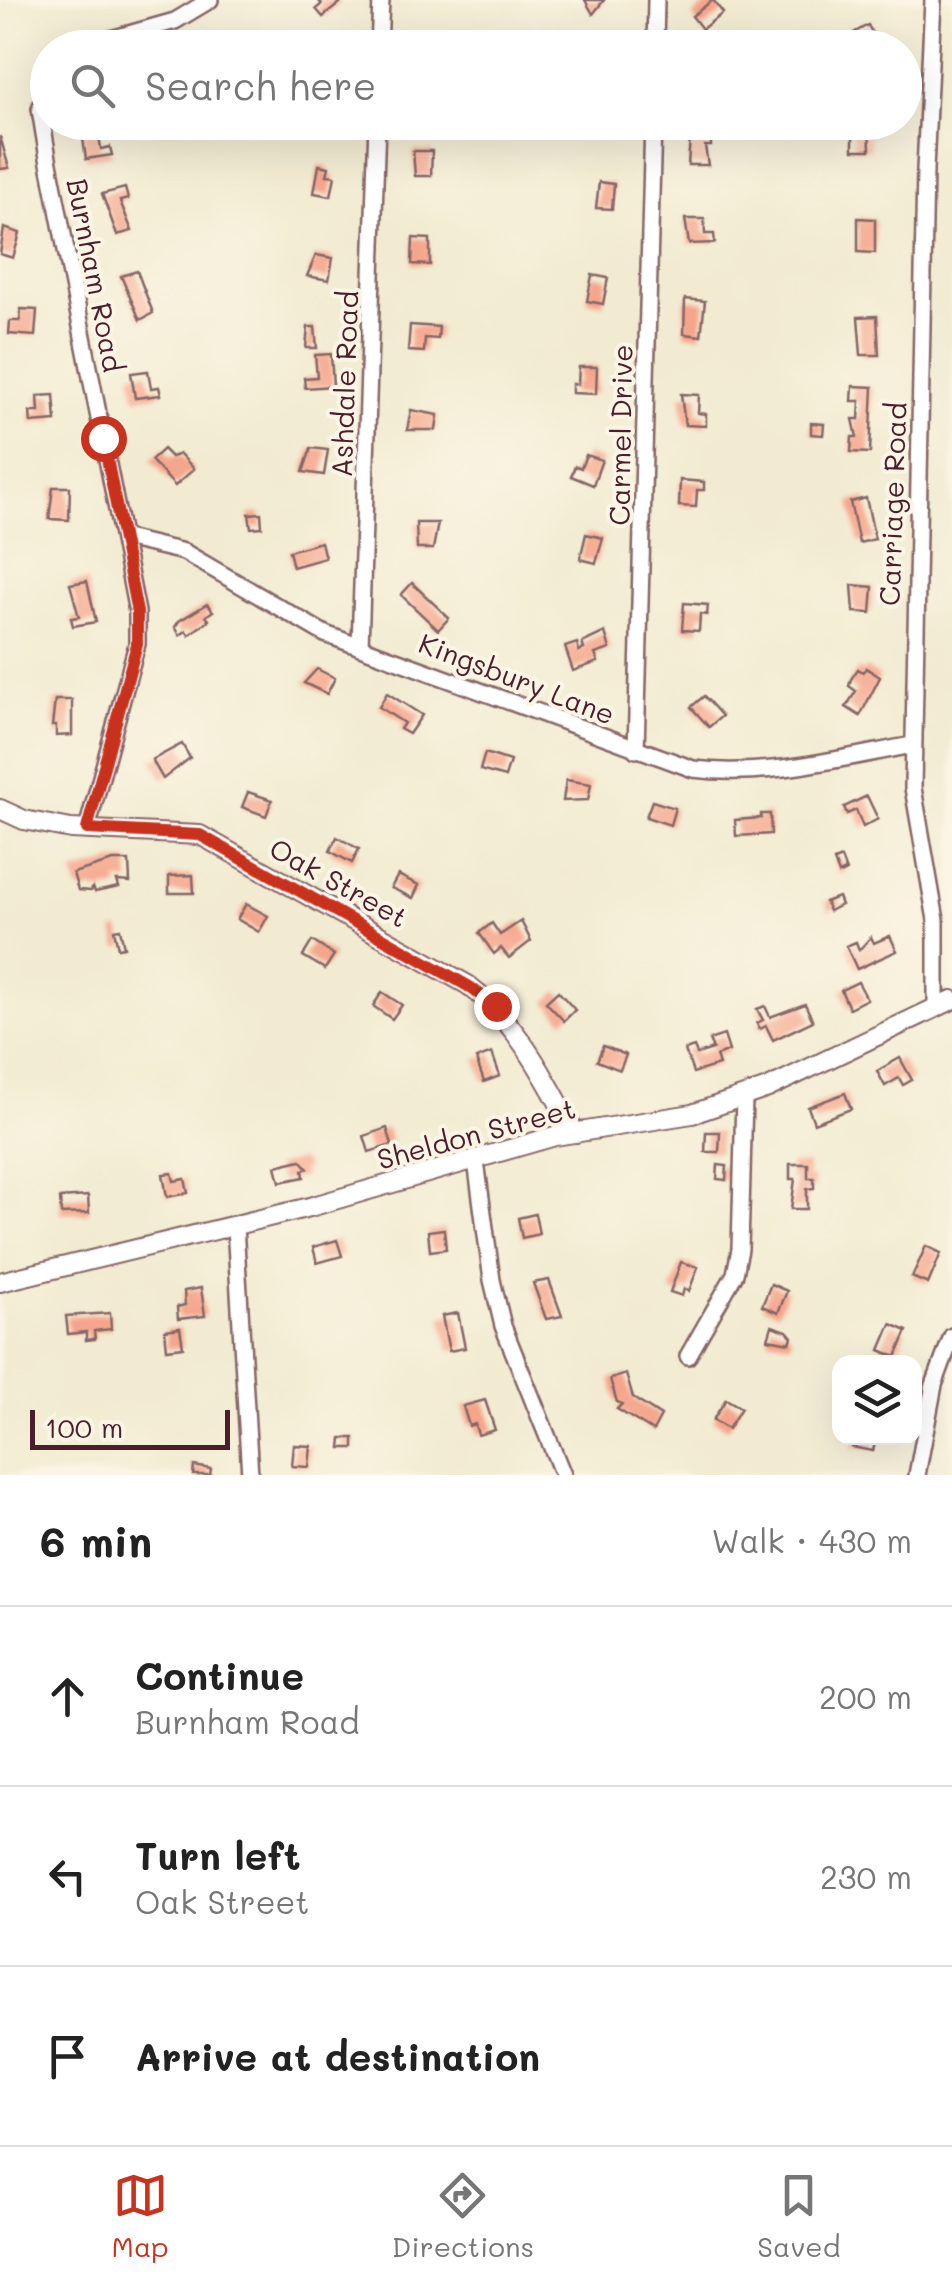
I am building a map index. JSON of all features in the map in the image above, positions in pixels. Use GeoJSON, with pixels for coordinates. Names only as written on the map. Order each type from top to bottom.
{"type":"FeatureCollection","features":[{"type":"Feature","properties":{"kind":"street"},"geometry":{"type":"LineString","coordinates":[[144,30],[176,21],[210,0]]}},
{"type":"Feature","properties":{"kind":"street"},"geometry":{"type":"LineString","coordinates":[[380,30],[381,0]]}},
{"type":"Feature","properties":{"kind":"street"},"geometry":{"type":"LineString","coordinates":[[655,30],[656,0]]}},
{"type":"Feature","properties":{"kind":"street"},"geometry":{"type":"LineString","coordinates":[[935,0],[952,5]]}},
{"type":"Feature","properties":{"kind":"street","name":"Carriage Road"},"geometry":{"type":"LineString","coordinates":[[935,0],[924,170],[913,788],[936,920],[944,1004]]}},
{"type":"Feature","properties":{"kind":"street","name":"Burnham Road"},"geometry":{"type":"LineString","coordinates":[[45,140],[137,612],[137,644],[87,829]]}},
{"type":"Feature","properties":{"kind":"street","name":"Ashdale Road"},"geometry":{"type":"LineString","coordinates":[[360,647],[376,140]]}},
{"type":"Feature","properties":{"kind":"street","name":"Carmel Drive"},"geometry":{"type":"LineString","coordinates":[[636,750],[653,140]]}},
{"type":"Feature","properties":{"kind":"street","name":"Kingsbury Lane"},"geometry":{"type":"LineString","coordinates":[[125,538],[184,552],[286,614],[360,647],[694,769],[729,773],[913,746]]}},
{"type":"Feature","properties":{"kind":"street","name":"Oak Street"},"geometry":{"type":"LineString","coordinates":[[0,809],[24,820],[87,829],[200,835],[468,986],[496,1006],[575,1133]]}},
{"type":"Feature","properties":{"kind":"street","name":"Sheldon Street"},"geometry":{"type":"LineString","coordinates":[[0,1282],[235,1226],[575,1133],[658,1122],[744,1098],[944,1004]]}},
{"type":"Feature","properties":{"kind":"street"},"geometry":{"type":"LineString","coordinates":[[688,1356],[735,1274],[740,1248],[744,1098]]}},
{"type":"Feature","properties":{"kind":"street"},"geometry":{"type":"LineString","coordinates":[[476,1162],[492,1280],[503,1326],[563,1475]]}},
{"type":"Feature","properties":{"kind":"street"},"geometry":{"type":"LineString","coordinates":[[235,1226],[250,1475]]}},
{"type":"Feature","properties":{"kind":"street"},"geometry":{"type":"LineString","coordinates":[[916,1475],[934,1385],[952,1336]]}},
{"type":"Feature","properties":{"kind":"building"},"geometry":{"type":"Polygon","coordinates":[[[318,0],[340,3],[323,17],[316,9],[322,4],[318,0]]]}},
{"type":"Feature","properties":{"kind":"building"},"geometry":{"type":"Polygon","coordinates":[[[585,0],[604,0],[593,14],[585,0]]]}},
{"type":"Feature","properties":{"kind":"building"},"geometry":{"type":"Polygon","coordinates":[[[713,0],[723,13],[702,29],[692,16],[713,0]]]}},
{"type":"Feature","properties":{"kind":"building"},"geometry":{"type":"Polygon","coordinates":[[[0,136],[9,168],[0,169],[0,136]]]}},
{"type":"Feature","properties":{"kind":"building"},"geometry":{"type":"Polygon","coordinates":[[[83,140],[100,140],[101,149],[110,147],[112,155],[86,159],[83,140]]]}},
{"type":"Feature","properties":{"kind":"building"},"geometry":{"type":"Polygon","coordinates":[[[690,140],[711,140],[711,146],[705,146],[708,165],[688,165],[690,140]]]}},
{"type":"Feature","properties":{"kind":"building"},"geometry":{"type":"Polygon","coordinates":[[[853,140],[870,140],[870,150],[853,150],[853,140]]]}},
{"type":"Feature","properties":{"kind":"building"},"geometry":{"type":"Polygon","coordinates":[[[413,151],[432,151],[431,176],[415,176],[413,151]]]}},
{"type":"Feature","properties":{"kind":"building"},"geometry":{"type":"Polygon","coordinates":[[[319,165],[329,167],[327,175],[335,176],[331,196],[314,193],[319,165]]]}},
{"type":"Feature","properties":{"kind":"building"},"geometry":{"type":"Polygon","coordinates":[[[599,182],[614,184],[612,209],[596,208],[599,182]]]}},
{"type":"Feature","properties":{"kind":"building"},"geometry":{"type":"Polygon","coordinates":[[[125,188],[128,199],[120,201],[132,231],[117,235],[102,194],[125,188]]]}},
{"type":"Feature","properties":{"kind":"building"},"geometry":{"type":"Polygon","coordinates":[[[858,218],[875,219],[875,253],[858,252],[858,218]]]}},
{"type":"Feature","properties":{"kind":"building"},"geometry":{"type":"Polygon","coordinates":[[[685,219],[704,219],[705,234],[714,234],[715,243],[689,244],[685,219]]]}},
{"type":"Feature","properties":{"kind":"building"},"geometry":{"type":"Polygon","coordinates":[[[4,228],[20,233],[13,258],[0,254],[4,228]]]}},
{"type":"Feature","properties":{"kind":"building"},"geometry":{"type":"Polygon","coordinates":[[[413,238],[430,239],[430,265],[412,264],[413,238]]]}},
{"type":"Feature","properties":{"kind":"building"},"geometry":{"type":"Polygon","coordinates":[[[316,255],[333,258],[329,280],[307,276],[316,255]]]}},
{"type":"Feature","properties":{"kind":"building"},"geometry":{"type":"Polygon","coordinates":[[[137,271],[153,313],[140,320],[121,276],[137,271]]]}},
{"type":"Feature","properties":{"kind":"building"},"geometry":{"type":"Polygon","coordinates":[[[592,275],[608,278],[603,304],[587,301],[592,275]]]}},
{"type":"Feature","properties":{"kind":"building"},"geometry":{"type":"Polygon","coordinates":[[[685,299],[705,301],[701,336],[684,334],[685,299]]]}},
{"type":"Feature","properties":{"kind":"building"},"geometry":{"type":"Polygon","coordinates":[[[21,309],[37,310],[35,336],[9,334],[10,321],[20,321],[21,309]]]}},
{"type":"Feature","properties":{"kind":"building"},"geometry":{"type":"Polygon","coordinates":[[[877,316],[879,355],[861,355],[858,317],[877,316]]]}},
{"type":"Feature","properties":{"kind":"building"},"geometry":{"type":"Polygon","coordinates":[[[410,325],[439,327],[438,339],[425,338],[424,352],[408,351],[410,325]]]}},
{"type":"Feature","properties":{"kind":"building"},"geometry":{"type":"Polygon","coordinates":[[[308,327],[315,327],[317,348],[306,348],[308,327]]]}},
{"type":"Feature","properties":{"kind":"building"},"geometry":{"type":"Polygon","coordinates":[[[331,354],[333,386],[305,388],[304,378],[317,377],[315,355],[331,354]]]}},
{"type":"Feature","properties":{"kind":"building"},"geometry":{"type":"Polygon","coordinates":[[[579,367],[597,367],[596,394],[572,393],[572,384],[578,384],[579,367]]]}},
{"type":"Feature","properties":{"kind":"building"},"geometry":{"type":"Polygon","coordinates":[[[148,371],[151,388],[159,387],[161,395],[135,398],[131,373],[148,371]]]}},
{"type":"Feature","properties":{"kind":"building"},"geometry":{"type":"Polygon","coordinates":[[[853,386],[873,387],[870,453],[851,452],[852,437],[857,437],[853,419],[859,419],[860,401],[852,401],[853,386]]]}},
{"type":"Feature","properties":{"kind":"building"},"geometry":{"type":"Polygon","coordinates":[[[681,394],[699,395],[698,413],[706,414],[706,426],[685,425],[681,394]]]}},
{"type":"Feature","properties":{"kind":"building"},"geometry":{"type":"Polygon","coordinates":[[[54,395],[56,421],[31,423],[30,412],[39,412],[38,396],[54,395]]]}},
{"type":"Feature","properties":{"kind":"building"},"geometry":{"type":"Polygon","coordinates":[[[411,410],[438,415],[436,430],[407,430],[411,410]]]}},
{"type":"Feature","properties":{"kind":"building"},"geometry":{"type":"Polygon","coordinates":[[[811,423],[824,424],[823,435],[811,434],[811,423]]]}},
{"type":"Feature","properties":{"kind":"building"},"geometry":{"type":"Polygon","coordinates":[[[311,448],[328,450],[324,475],[303,472],[311,448]]]}},
{"type":"Feature","properties":{"kind":"building"},"geometry":{"type":"Polygon","coordinates":[[[163,449],[171,457],[180,454],[194,469],[175,486],[151,460],[163,449]]]}},
{"type":"Feature","properties":{"kind":"building"},"geometry":{"type":"Polygon","coordinates":[[[586,455],[602,460],[593,485],[571,476],[575,466],[581,468],[586,455]]]}},
{"type":"Feature","properties":{"kind":"building"},"geometry":{"type":"Polygon","coordinates":[[[680,480],[704,482],[704,490],[697,490],[696,507],[679,506],[680,480]]]}},
{"type":"Feature","properties":{"kind":"building"},"geometry":{"type":"Polygon","coordinates":[[[53,487],[70,487],[69,520],[49,519],[53,487]]]}},
{"type":"Feature","properties":{"kind":"building"},"geometry":{"type":"Polygon","coordinates":[[[866,498],[875,539],[859,543],[850,502],[866,498]]]}},
{"type":"Feature","properties":{"kind":"building"},"geometry":{"type":"Polygon","coordinates":[[[261,513],[262,527],[251,528],[249,514],[261,513]]]}},
{"type":"Feature","properties":{"kind":"building"},"geometry":{"type":"Polygon","coordinates":[[[416,523],[438,523],[433,549],[417,549],[416,523]]]}},
{"type":"Feature","properties":{"kind":"building"},"geometry":{"type":"Polygon","coordinates":[[[586,534],[603,538],[596,563],[580,559],[586,534]]]}},
{"type":"Feature","properties":{"kind":"building"},"geometry":{"type":"Polygon","coordinates":[[[321,542],[325,558],[293,567],[289,551],[321,542]]]}},
{"type":"Feature","properties":{"kind":"building"},"geometry":{"type":"Polygon","coordinates":[[[87,581],[96,622],[73,626],[71,618],[79,617],[70,584],[87,581]]]}},
{"type":"Feature","properties":{"kind":"building"},"geometry":{"type":"Polygon","coordinates":[[[412,583],[449,618],[438,630],[401,595],[412,583]]]}},
{"type":"Feature","properties":{"kind":"building"},"geometry":{"type":"Polygon","coordinates":[[[852,585],[873,587],[871,613],[854,612],[852,585]]]}},
{"type":"Feature","properties":{"kind":"building"},"geometry":{"type":"Polygon","coordinates":[[[684,603],[708,605],[707,615],[700,614],[699,631],[682,630],[684,603]]]}},
{"type":"Feature","properties":{"kind":"building"},"geometry":{"type":"Polygon","coordinates":[[[207,604],[213,611],[206,616],[209,620],[189,635],[186,631],[180,635],[175,627],[179,621],[207,604]]]}},
{"type":"Feature","properties":{"kind":"building"},"geometry":{"type":"Polygon","coordinates":[[[605,632],[610,649],[595,654],[598,662],[573,671],[565,647],[577,643],[579,651],[584,649],[582,643],[605,632]]]}},
{"type":"Feature","properties":{"kind":"building"},"geometry":{"type":"Polygon","coordinates":[[[866,668],[880,677],[860,716],[846,707],[856,691],[849,686],[851,679],[858,669],[863,672],[866,668]]]}},
{"type":"Feature","properties":{"kind":"building"},"geometry":{"type":"Polygon","coordinates":[[[317,669],[335,678],[327,694],[304,683],[317,669]]]}},
{"type":"Feature","properties":{"kind":"building"},"geometry":{"type":"Polygon","coordinates":[[[387,693],[422,715],[409,734],[400,729],[404,723],[379,707],[387,693]]]}},
{"type":"Feature","properties":{"kind":"building"},"geometry":{"type":"Polygon","coordinates":[[[704,696],[722,716],[709,727],[691,707],[704,696]]]}},
{"type":"Feature","properties":{"kind":"building"},"geometry":{"type":"Polygon","coordinates":[[[55,700],[72,700],[72,735],[56,736],[56,726],[52,726],[55,700]]]}},
{"type":"Feature","properties":{"kind":"building"},"geometry":{"type":"Polygon","coordinates":[[[182,744],[190,758],[163,779],[152,760],[182,744]]]}},
{"type":"Feature","properties":{"kind":"building"},"geometry":{"type":"Polygon","coordinates":[[[485,753],[510,761],[505,777],[480,770],[485,753]]]}},
{"type":"Feature","properties":{"kind":"building"},"geometry":{"type":"Polygon","coordinates":[[[566,780],[591,784],[588,800],[563,801],[566,780]]]}},
{"type":"Feature","properties":{"kind":"building"},"geometry":{"type":"Polygon","coordinates":[[[248,792],[272,800],[266,816],[242,807],[248,792]]]}},
{"type":"Feature","properties":{"kind":"building"},"geometry":{"type":"Polygon","coordinates":[[[867,796],[878,819],[863,827],[856,810],[847,814],[844,807],[867,796]]]}},
{"type":"Feature","properties":{"kind":"building"},"geometry":{"type":"Polygon","coordinates":[[[652,801],[675,808],[670,825],[646,817],[652,801]]]}},
{"type":"Feature","properties":{"kind":"building"},"geometry":{"type":"Polygon","coordinates":[[[761,814],[770,814],[771,834],[736,836],[735,820],[761,818],[761,814]]]}},
{"type":"Feature","properties":{"kind":"building"},"geometry":{"type":"Polygon","coordinates":[[[337,837],[359,849],[352,863],[330,851],[337,837]]]}},
{"type":"Feature","properties":{"kind":"building"},"geometry":{"type":"Polygon","coordinates":[[[841,858],[846,871],[839,874],[834,861],[841,858]]]}},
{"type":"Feature","properties":{"kind":"building"},"geometry":{"type":"Polygon","coordinates":[[[113,861],[129,861],[130,882],[117,881],[119,887],[95,892],[93,887],[91,891],[78,890],[73,873],[113,861]]]}},
{"type":"Feature","properties":{"kind":"building"},"geometry":{"type":"Polygon","coordinates":[[[193,875],[194,893],[169,893],[169,876],[193,875]]]}},
{"type":"Feature","properties":{"kind":"building"},"geometry":{"type":"Polygon","coordinates":[[[398,875],[419,885],[413,898],[391,888],[398,875]]]}},
{"type":"Feature","properties":{"kind":"building"},"geometry":{"type":"Polygon","coordinates":[[[838,897],[841,905],[829,911],[825,902],[838,897]]]}},
{"type":"Feature","properties":{"kind":"building"},"geometry":{"type":"Polygon","coordinates":[[[246,904],[268,916],[259,932],[237,919],[246,904]]]}},
{"type":"Feature","properties":{"kind":"building"},"geometry":{"type":"Polygon","coordinates":[[[521,921],[531,941],[509,958],[501,948],[494,954],[479,933],[492,923],[500,935],[521,921]]]}},
{"type":"Feature","properties":{"kind":"building"},"geometry":{"type":"Polygon","coordinates":[[[120,929],[124,947],[118,948],[114,930],[120,929]]]}},
{"type":"Feature","properties":{"kind":"building"},"geometry":{"type":"Polygon","coordinates":[[[890,936],[897,951],[857,969],[846,946],[856,942],[859,950],[871,937],[874,943],[890,936]]]}},
{"type":"Feature","properties":{"kind":"building"},"geometry":{"type":"Polygon","coordinates":[[[312,941],[334,955],[325,969],[303,956],[312,941]]]}},
{"type":"Feature","properties":{"kind":"building"},"geometry":{"type":"Polygon","coordinates":[[[858,982],[867,999],[849,1008],[841,990],[858,982]]]}},
{"type":"Feature","properties":{"kind":"building"},"geometry":{"type":"Polygon","coordinates":[[[558,991],[575,1010],[564,1021],[546,1002],[558,991]]]}},
{"type":"Feature","properties":{"kind":"building"},"geometry":{"type":"Polygon","coordinates":[[[382,992],[402,1005],[392,1019],[373,1006],[382,992]]]}},
{"type":"Feature","properties":{"kind":"building"},"geometry":{"type":"Polygon","coordinates":[[[805,1004],[813,1021],[773,1040],[766,1026],[760,1029],[757,1023],[763,1020],[757,1009],[765,1006],[770,1017],[805,1004]]]}},
{"type":"Feature","properties":{"kind":"building"},"geometry":{"type":"Polygon","coordinates":[[[724,1035],[729,1051],[716,1056],[719,1065],[693,1073],[685,1050],[694,1047],[697,1054],[713,1049],[709,1040],[724,1035]]]}},
{"type":"Feature","properties":{"kind":"building"},"geometry":{"type":"Polygon","coordinates":[[[603,1046],[626,1055],[620,1070],[597,1061],[603,1046]]]}},
{"type":"Feature","properties":{"kind":"building"},"geometry":{"type":"Polygon","coordinates":[[[492,1053],[500,1076],[484,1082],[476,1059],[492,1053]]]}},
{"type":"Feature","properties":{"kind":"building"},"geometry":{"type":"Polygon","coordinates":[[[900,1058],[912,1080],[903,1085],[899,1078],[885,1086],[877,1071],[900,1058]]]}},
{"type":"Feature","properties":{"kind":"building"},"geometry":{"type":"Polygon","coordinates":[[[845,1093],[851,1109],[814,1123],[808,1107],[845,1093]]]}},
{"type":"Feature","properties":{"kind":"building"},"geometry":{"type":"Polygon","coordinates":[[[387,1128],[392,1145],[369,1152],[364,1136],[387,1128]]]}},
{"type":"Feature","properties":{"kind":"building"},"geometry":{"type":"Polygon","coordinates":[[[706,1132],[720,1132],[719,1152],[705,1152],[706,1132]]]}},
{"type":"Feature","properties":{"kind":"building"},"geometry":{"type":"Polygon","coordinates":[[[301,1160],[308,1168],[303,1170],[304,1177],[280,1182],[276,1166],[301,1160]]]}},
{"type":"Feature","properties":{"kind":"building"},"geometry":{"type":"Polygon","coordinates":[[[790,1164],[808,1164],[808,1178],[814,1178],[814,1188],[807,1189],[807,1209],[791,1209],[795,1179],[790,1179],[790,1164]]]}},
{"type":"Feature","properties":{"kind":"building"},"geometry":{"type":"Polygon","coordinates":[[[718,1165],[727,1166],[726,1180],[717,1179],[718,1165]]]}},
{"type":"Feature","properties":{"kind":"building"},"geometry":{"type":"Polygon","coordinates":[[[172,1173],[174,1181],[185,1179],[188,1193],[167,1197],[163,1174],[172,1173]]]}},
{"type":"Feature","properties":{"kind":"building"},"geometry":{"type":"Polygon","coordinates":[[[88,1196],[89,1213],[61,1214],[60,1198],[88,1196]]]}},
{"type":"Feature","properties":{"kind":"building"},"geometry":{"type":"Polygon","coordinates":[[[535,1214],[539,1234],[522,1238],[518,1218],[535,1214]]]}},
{"type":"Feature","properties":{"kind":"building"},"geometry":{"type":"Polygon","coordinates":[[[444,1229],[446,1249],[430,1251],[428,1231],[444,1229]]]}},
{"type":"Feature","properties":{"kind":"building"},"geometry":{"type":"Polygon","coordinates":[[[337,1240],[342,1256],[317,1263],[313,1247],[337,1240]]]}},
{"type":"Feature","properties":{"kind":"building"},"geometry":{"type":"Polygon","coordinates":[[[926,1246],[941,1253],[928,1284],[912,1277],[926,1246]]]}},
{"type":"Feature","properties":{"kind":"building"},"geometry":{"type":"Polygon","coordinates":[[[681,1262],[698,1267],[689,1291],[684,1289],[682,1296],[670,1292],[681,1262]]]}},
{"type":"Feature","properties":{"kind":"building"},"geometry":{"type":"Polygon","coordinates":[[[549,1280],[562,1316],[546,1319],[533,1283],[549,1280]]]}},
{"type":"Feature","properties":{"kind":"building"},"geometry":{"type":"Polygon","coordinates":[[[771,1284],[787,1291],[778,1313],[762,1306],[771,1284]]]}},
{"type":"Feature","properties":{"kind":"building"},"geometry":{"type":"Polygon","coordinates":[[[201,1288],[205,1316],[178,1319],[177,1307],[185,1305],[184,1291],[201,1288]]]}},
{"type":"Feature","properties":{"kind":"building"},"geometry":{"type":"Polygon","coordinates":[[[110,1313],[111,1329],[94,1331],[95,1339],[86,1340],[86,1332],[68,1334],[66,1316],[110,1313]]]}},
{"type":"Feature","properties":{"kind":"building"},"geometry":{"type":"Polygon","coordinates":[[[458,1313],[465,1348],[449,1351],[442,1316],[458,1313]]]}},
{"type":"Feature","properties":{"kind":"building"},"geometry":{"type":"Polygon","coordinates":[[[891,1324],[907,1331],[897,1355],[880,1350],[891,1324]]]}},
{"type":"Feature","properties":{"kind":"building"},"geometry":{"type":"Polygon","coordinates":[[[772,1326],[787,1331],[792,1337],[790,1343],[768,1339],[772,1326]]]}},
{"type":"Feature","properties":{"kind":"building"},"geometry":{"type":"Polygon","coordinates":[[[180,1328],[183,1347],[167,1349],[165,1330],[180,1328]]]}},
{"type":"Feature","properties":{"kind":"building"},"geometry":{"type":"Polygon","coordinates":[[[626,1374],[633,1398],[661,1416],[653,1431],[617,1409],[622,1404],[617,1402],[610,1379],[626,1374]]]}},
{"type":"Feature","properties":{"kind":"building"},"geometry":{"type":"Polygon","coordinates":[[[726,1399],[741,1408],[728,1429],[713,1420],[726,1399]]]}},
{"type":"Feature","properties":{"kind":"building"},"geometry":{"type":"Polygon","coordinates":[[[485,1400],[495,1430],[478,1435],[475,1424],[469,1426],[463,1406],[485,1400]]]}},
{"type":"Feature","properties":{"kind":"building"},"geometry":{"type":"Polygon","coordinates":[[[342,1438],[354,1438],[354,1448],[341,1448],[342,1438]]]}},
{"type":"Feature","properties":{"kind":"building"},"geometry":{"type":"Polygon","coordinates":[[[294,1445],[311,1446],[309,1467],[292,1466],[294,1445]]]}},
{"type":"Feature","properties":{"kind":"building"},"geometry":{"type":"Polygon","coordinates":[[[852,1445],[874,1445],[873,1451],[852,1445]]]}},
{"type":"Feature","properties":{"kind":"building"},"geometry":{"type":"Polygon","coordinates":[[[194,1466],[211,1469],[210,1475],[193,1475],[194,1466]]]}},
{"type":"Feature","properties":{"kind":"route"},"geometry":{"type":"LineString","coordinates":[[103,438],[125,538],[137,612],[137,644],[87,829],[200,835],[468,986],[496,1006]]}}]}
